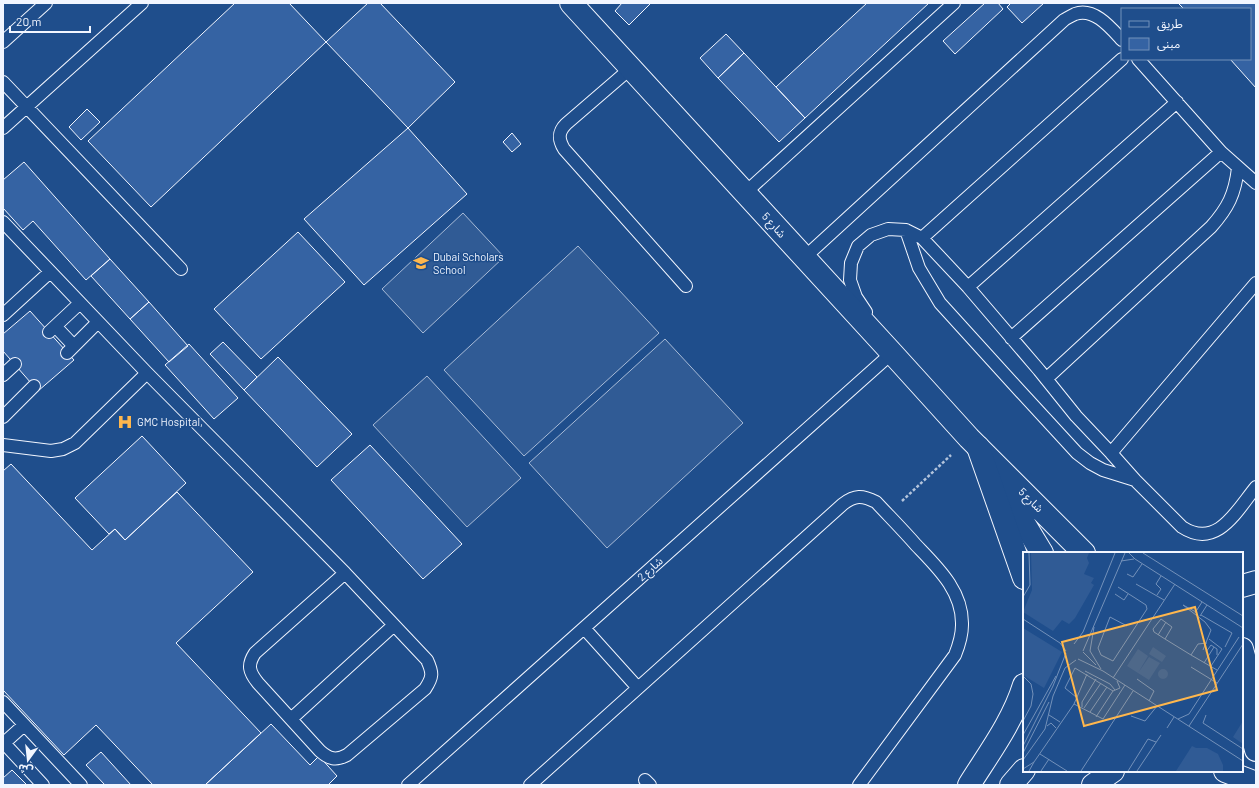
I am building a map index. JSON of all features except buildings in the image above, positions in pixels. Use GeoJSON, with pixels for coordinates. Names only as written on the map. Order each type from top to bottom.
{"type":"FeatureCollection","features":[{"type":"Feature","properties":{"kind":"street","name":"شارع 5"},"geometry":{"type":"LineString","coordinates":[[571,3],[744,193],[892,352],[973,443],[1083,552]]}},
{"type":"Feature","properties":{"kind":"street","name":"شارع 5"},"geometry":{"type":"LineString","coordinates":[[973,443],[1041,552]]}},
{"type":"Feature","properties":{"kind":"street"},"geometry":{"type":"LineString","coordinates":[[973,443],[1023,575]]}},
{"type":"Feature","properties":{"kind":"street"},"geometry":{"type":"LineString","coordinates":[[1243,586],[1256,582]]}},
{"type":"Feature","properties":{"kind":"street"},"geometry":{"type":"LineString","coordinates":[[1243,652],[1246,661],[1248,724],[1256,750]]}},
{"type":"Feature","properties":{"kind":"street"},"geometry":{"type":"LineString","coordinates":[[969,785],[1006,725],[1023,688]]}},
{"type":"Feature","properties":{"kind":"street"},"geometry":{"type":"LineString","coordinates":[[1011,785],[1023,771]]}},
{"type":"Feature","properties":{"kind":"street"},"geometry":{"type":"LineString","coordinates":[[1093,785],[1112,772]]}},
{"type":"Feature","properties":{"kind":"street"},"geometry":{"type":"LineString","coordinates":[[1228,772],[1256,783]]}},
{"type":"Feature","properties":{"kind":"lane"},"geometry":{"type":"LineString","coordinates":[[3,42],[46,3]]}},
{"type":"Feature","properties":{"kind":"lane"},"geometry":{"type":"LineString","coordinates":[[3,128],[142,3]]}},
{"type":"Feature","properties":{"kind":"lane"},"geometry":{"type":"LineString","coordinates":[[744,193],[954,3]]}},
{"type":"Feature","properties":{"kind":"lane"},"geometry":{"type":"LineString","coordinates":[[804,258],[1064,20],[1076,13],[1088,14],[1100,18],[1121,39]]}},
{"type":"Feature","properties":{"kind":"lane"},"geometry":{"type":"LineString","coordinates":[[922,238],[1121,60]]}},
{"type":"Feature","properties":{"kind":"lane"},"geometry":{"type":"LineString","coordinates":[[1139,60],[1221,152],[1256,183]]}},
{"type":"Feature","properties":{"kind":"lane"},"geometry":{"type":"LineString","coordinates":[[631,68],[561,129],[559,135],[560,143],[686,286]]}},
{"type":"Feature","properties":{"kind":"lane"},"geometry":{"type":"LineString","coordinates":[[3,82],[181,269]]}},
{"type":"Feature","properties":{"kind":"lane"},"geometry":{"type":"LineString","coordinates":[[968,288],[1177,102]]}},
{"type":"Feature","properties":{"kind":"lane"},"geometry":{"type":"LineString","coordinates":[[1011,338],[1221,152]]}},
{"type":"Feature","properties":{"kind":"lane"},"geometry":{"type":"LineString","coordinates":[[1046,380],[1219,218],[1231,200],[1236,184],[1238,168]]}},
{"type":"Feature","properties":{"kind":"lane"},"geometry":{"type":"LineString","coordinates":[[4,224],[147,373],[345,573],[427,660],[432,674],[425,689],[347,755],[340,759],[333,759],[326,756],[253,676],[250,669],[250,661],[255,653],[345,573]]}},
{"type":"Feature","properties":{"kind":"lane"},"geometry":{"type":"LineString","coordinates":[[892,352],[856,297],[850,280],[851,263],[858,246],[871,235],[888,229],[906,230],[922,238],[968,288],[1076,416],[1135,480],[1182,527],[1190,532],[1198,534],[1206,534],[1222,528],[1256,487]]}},
{"type":"Feature","properties":{"kind":"lane"},"geometry":{"type":"LineString","coordinates":[[906,230],[919,268],[940,303],[1018,390],[1081,456],[1103,470],[1135,480]]}},
{"type":"Feature","properties":{"kind":"lane"},"geometry":{"type":"LineString","coordinates":[[3,315],[50,272]]}},
{"type":"Feature","properties":{"kind":"lane"},"geometry":{"type":"LineString","coordinates":[[1111,453],[1256,283]]}},
{"type":"Feature","properties":{"kind":"lane"},"geometry":{"type":"LineString","coordinates":[[80,303],[53,330],[70,350],[98,322]]}},
{"type":"Feature","properties":{"kind":"lane","name":"شارع 2"},"geometry":{"type":"LineString","coordinates":[[408,785],[892,352]]}},
{"type":"Feature","properties":{"kind":"lane"},"geometry":{"type":"LineString","coordinates":[[3,375],[15,364]]}},
{"type":"Feature","properties":{"kind":"lane"},"geometry":{"type":"LineString","coordinates":[[3,444],[51,451],[63,449],[75,443],[147,373]]}},
{"type":"Feature","properties":{"kind":"lane"},"geometry":{"type":"LineString","coordinates":[[3,418],[34,386]]}},
{"type":"Feature","properties":{"kind":"lane"},"geometry":{"type":"LineString","coordinates":[[530,785],[850,499],[859,497],[868,498],[876,502],[941,572],[950,584],[956,596],[960,609],[962,625],[960,640],[955,655],[859,785]]}},
{"type":"Feature","properties":{"kind":"lane"},"geometry":{"type":"LineString","coordinates":[[291,719],[394,624]]}},
{"type":"Feature","properties":{"kind":"lane"},"geometry":{"type":"LineString","coordinates":[[584,628],[638,688]]}},
{"type":"Feature","properties":{"kind":"lane"},"geometry":{"type":"LineString","coordinates":[[3,702],[81,785]]}},
{"type":"Feature","properties":{"kind":"lane"},"geometry":{"type":"LineString","coordinates":[[24,725],[3,743],[43,785]]}},
{"type":"Feature","properties":{"kind":"path"},"geometry":{"type":"LineString","coordinates":[[888,515],[973,443]]}},
{"type":"Feature","properties":{"kind":"shaded area"},"geometry":{"type":"Polygon","coordinates":[[[463,213],[504,257],[423,333],[382,289],[463,213]]]}},
{"type":"Feature","properties":{"kind":"shaded area"},"geometry":{"type":"Polygon","coordinates":[[[578,246],[659,333],[524,456],[444,370],[578,246]]]}},
{"type":"Feature","properties":{"kind":"shaded area"},"geometry":{"type":"Polygon","coordinates":[[[665,339],[743,423],[607,548],[529,463],[665,339]]]}},
{"type":"Feature","properties":{"kind":"shaded area"},"geometry":{"type":"Polygon","coordinates":[[[427,376],[521,478],[467,527],[373,425],[427,376]]]}},
{"type":"Feature","properties":{"kind":"place","name":"Dubai Scholars School"},"geometry":{"type":"Point","coordinates":[421,263]}},
{"type":"Feature","properties":{"kind":"place","name":"GMC Hospital,"},"geometry":{"type":"Point","coordinates":[125,422]}}]}
